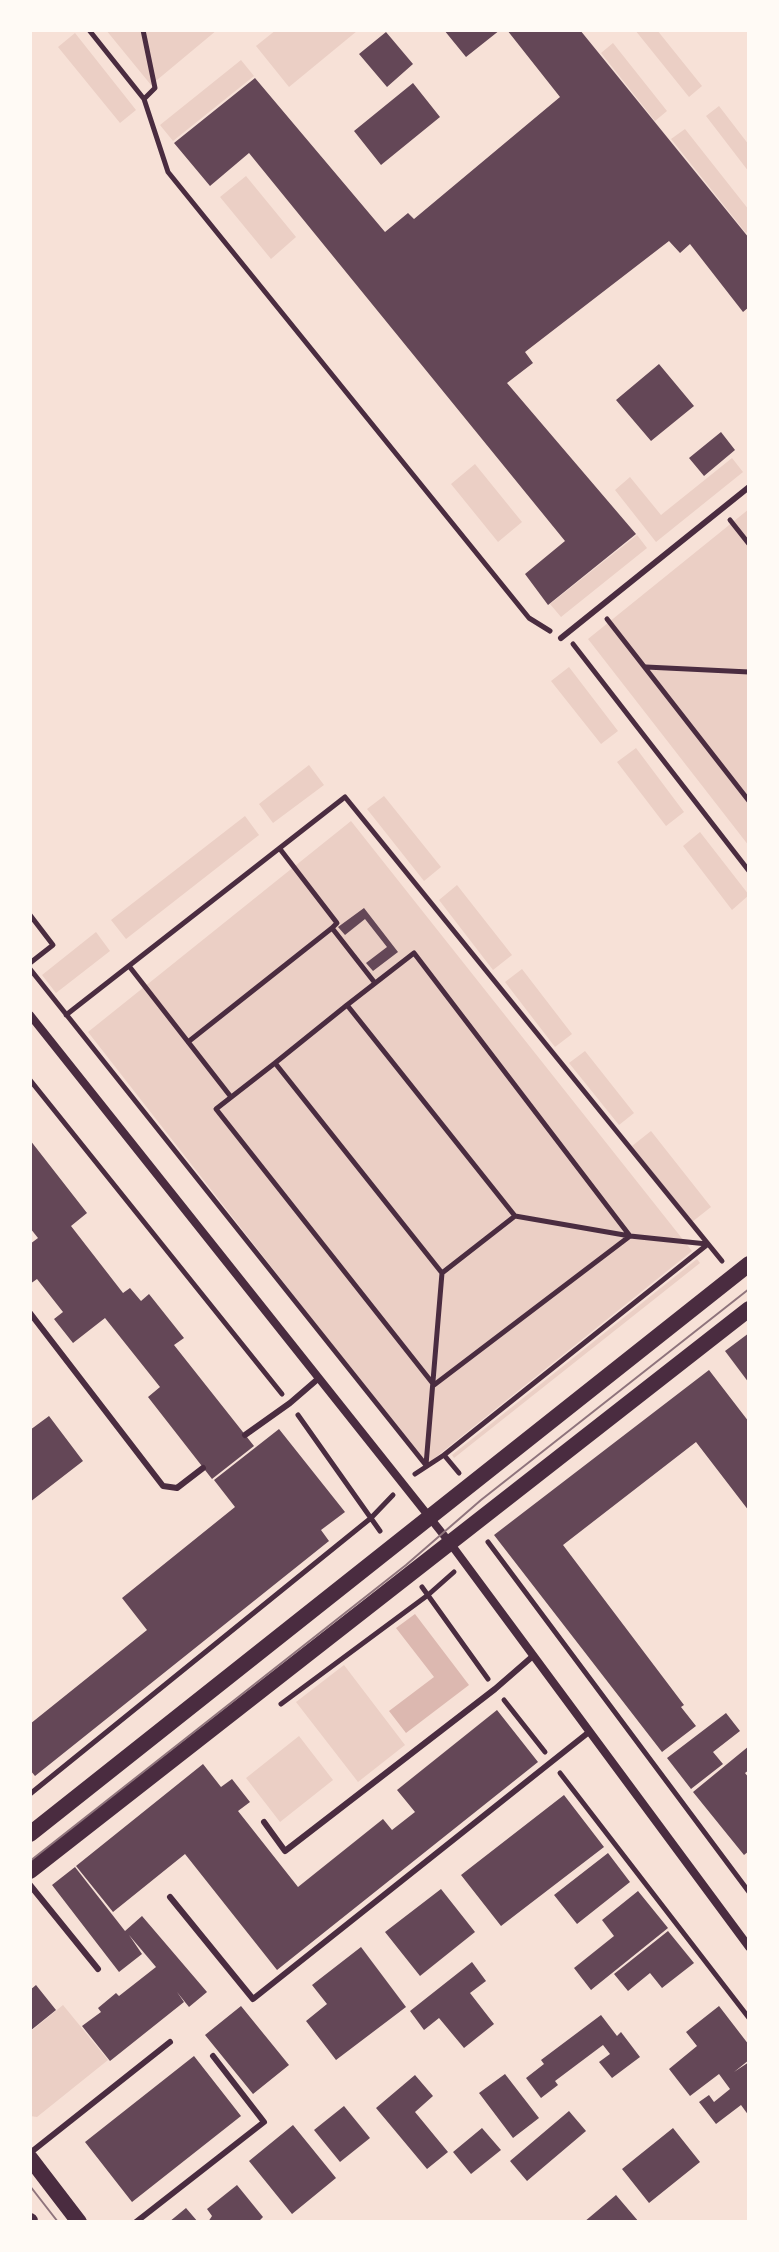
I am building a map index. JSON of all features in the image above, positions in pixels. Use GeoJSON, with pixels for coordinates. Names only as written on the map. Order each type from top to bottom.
{"type":"FeatureCollection","features":[{"type":"Feature","properties":{"kind":"main road"},"geometry":{"type":"LineString","coordinates":[[30,1834],[749,1264]]}},
{"type":"Feature","properties":{"kind":"main road"},"geometry":{"type":"LineString","coordinates":[[30,1871],[749,1309]]}},
{"type":"Feature","properties":{"kind":"main road"},"geometry":{"type":"LineString","coordinates":[[30,2155],[79,2222]]}},
{"type":"Feature","properties":{"kind":"street"},"geometry":{"type":"LineString","coordinates":[[30,1015],[450,1543],[749,1947]]}},
{"type":"Feature","properties":{"kind":"lane"},"geometry":{"type":"LineString","coordinates":[[561,638],[749,487]]}},
{"type":"Feature","properties":{"kind":"lane"},"geometry":{"type":"LineString","coordinates":[[30,1313],[163,1486],[177,1488],[203,1468]]}},
{"type":"Feature","properties":{"kind":"lane"},"geometry":{"type":"LineString","coordinates":[[245,1435],[319,1378]]}},
{"type":"Feature","properties":{"kind":"lane"},"geometry":{"type":"LineString","coordinates":[[264,1822],[285,1851],[495,1689],[533,1656]]}},
{"type":"Feature","properties":{"kind":"lane"},"geometry":{"type":"LineString","coordinates":[[170,1897],[253,1999],[589,1732]]}},
{"type":"Feature","properties":{"kind":"lane"},"geometry":{"type":"LineString","coordinates":[[30,1885],[98,1969]]}},
{"type":"Feature","properties":{"kind":"lane"},"geometry":{"type":"LineString","coordinates":[[30,2155],[170,2042]]}},
{"type":"Feature","properties":{"kind":"lane"},"geometry":{"type":"LineString","coordinates":[[136,2222],[264,2122],[213,2056]]}},
{"type":"Feature","properties":{"kind":"path"},"geometry":{"type":"LineString","coordinates":[[89,30],[144,99],[168,172],[529,618],[573,645],[749,871]]}},
{"type":"Feature","properties":{"kind":"path"},"geometry":{"type":"LineString","coordinates":[[143,31],[155,88],[144,99]]}},
{"type":"Feature","properties":{"kind":"path"},"geometry":{"type":"LineString","coordinates":[[730,520],[749,544]]}},
{"type":"Feature","properties":{"kind":"path"},"geometry":{"type":"LineString","coordinates":[[606,618],[749,801]]}},
{"type":"Feature","properties":{"kind":"path"},"geometry":{"type":"LineString","coordinates":[[645,667],[749,672]]}},
{"type":"Feature","properties":{"kind":"path"},"geometry":{"type":"LineString","coordinates":[[66,1015],[345,797],[708,1244]]}},
{"type":"Feature","properties":{"kind":"path"},"geometry":{"type":"LineString","coordinates":[[188,1042],[337,923],[280,849]]}},
{"type":"Feature","properties":{"kind":"path"},"geometry":{"type":"LineString","coordinates":[[30,915],[53,945],[30,966],[426,1465]]}},
{"type":"Feature","properties":{"kind":"path"},"geometry":{"type":"LineString","coordinates":[[332,928],[375,983]]}},
{"type":"Feature","properties":{"kind":"path"},"geometry":{"type":"LineString","coordinates":[[434,1385],[216,1109],[414,953],[630,1236]]}},
{"type":"Feature","properties":{"kind":"path"},"geometry":{"type":"LineString","coordinates":[[129,966],[231,1097]]}},
{"type":"Feature","properties":{"kind":"path"},"geometry":{"type":"LineString","coordinates":[[347,1005],[515,1216],[630,1236],[708,1244]]}},
{"type":"Feature","properties":{"kind":"path"},"geometry":{"type":"LineString","coordinates":[[275,1063],[442,1273],[426,1465]]}},
{"type":"Feature","properties":{"kind":"path"},"geometry":{"type":"LineString","coordinates":[[30,1080],[290,1403],[371,1518]]}},
{"type":"Feature","properties":{"kind":"path"},"geometry":{"type":"LineString","coordinates":[[442,1273],[515,1216]]}},
{"type":"Feature","properties":{"kind":"path"},"geometry":{"type":"LineString","coordinates":[[434,1385],[630,1236]]}},
{"type":"Feature","properties":{"kind":"path"},"geometry":{"type":"LineString","coordinates":[[30,1794],[371,1518],[426,1465],[444,1455],[708,1244]]}},
{"type":"Feature","properties":{"kind":"path"},"geometry":{"type":"LineString","coordinates":[[488,1542],[749,1892]]}},
{"type":"Feature","properties":{"kind":"path"},"geometry":{"type":"LineString","coordinates":[[428,1595],[495,1689],[749,2018]]}},
{"type":"Feature","properties":{"kind":"shaded area"},"geometry":{"type":"Polygon","coordinates":[[[106,30],[217,30],[151,85],[106,30]]]}},
{"type":"Feature","properties":{"kind":"shaded area"},"geometry":{"type":"Polygon","coordinates":[[[276,30],[357,31],[289,87],[256,46],[276,30]]]}},
{"type":"Feature","properties":{"kind":"shaded area"},"geometry":{"type":"Polygon","coordinates":[[[635,30],[657,30],[702,86],[689,97],[635,30]]]}},
{"type":"Feature","properties":{"kind":"shaded area"},"geometry":{"type":"Polygon","coordinates":[[[75,33],[136,110],[120,123],[58,47],[75,33]]]}},
{"type":"Feature","properties":{"kind":"shaded area"},"geometry":{"type":"Polygon","coordinates":[[[613,43],[667,111],[655,121],[601,53],[613,43]]]}},
{"type":"Feature","properties":{"kind":"shaded area"},"geometry":{"type":"Polygon","coordinates":[[[241,60],[254,76],[173,141],[160,125],[241,60]]]}},
{"type":"Feature","properties":{"kind":"shaded area"},"geometry":{"type":"Polygon","coordinates":[[[719,106],[749,145],[749,172],[706,116],[719,106]]]}},
{"type":"Feature","properties":{"kind":"shaded area"},"geometry":{"type":"Polygon","coordinates":[[[685,129],[749,210],[749,230],[746,233],[671,139],[685,129]]]}},
{"type":"Feature","properties":{"kind":"shaded area"},"geometry":{"type":"Polygon","coordinates":[[[246,176],[296,237],[271,259],[220,197],[246,176]]]}},
{"type":"Feature","properties":{"kind":"shaded area"},"geometry":{"type":"Polygon","coordinates":[[[732,458],[743,472],[656,542],[615,490],[630,477],[661,515],[732,458]]]}},
{"type":"Feature","properties":{"kind":"shaded area"},"geometry":{"type":"Polygon","coordinates":[[[475,464],[522,522],[498,542],[451,484],[475,464]]]}},
{"type":"Feature","properties":{"kind":"shaded area"},"geometry":{"type":"Polygon","coordinates":[[[749,509],[749,846],[588,639],[749,509]]]}},
{"type":"Feature","properties":{"kind":"shaded area"},"geometry":{"type":"Polygon","coordinates":[[[637,535],[647,548],[561,617],[550,604],[637,535]]]}},
{"type":"Feature","properties":{"kind":"shaded area"},"geometry":{"type":"Polygon","coordinates":[[[569,667],[618,731],[601,744],[551,681],[569,667]]]}},
{"type":"Feature","properties":{"kind":"shaded area"},"geometry":{"type":"Polygon","coordinates":[[[636,748],[684,812],[666,826],[617,762],[636,748]]]}},
{"type":"Feature","properties":{"kind":"shaded area"},"geometry":{"type":"Polygon","coordinates":[[[309,765],[324,785],[273,823],[259,804],[309,765]]]}},
{"type":"Feature","properties":{"kind":"shaded area"},"geometry":{"type":"Polygon","coordinates":[[[384,796],[441,867],[424,881],[367,809],[384,796]]]}},
{"type":"Feature","properties":{"kind":"shaded area"},"geometry":{"type":"Polygon","coordinates":[[[245,816],[259,835],[126,939],[111,920],[245,816]]]}},
{"type":"Feature","properties":{"kind":"shaded area"},"geometry":{"type":"Polygon","coordinates":[[[351,821],[692,1251],[426,1465],[88,1032],[351,821]]]}},
{"type":"Feature","properties":{"kind":"shaded area"},"geometry":{"type":"Polygon","coordinates":[[[700,832],[749,895],[732,910],[683,846],[700,832]]]}},
{"type":"Feature","properties":{"kind":"shaded area"},"geometry":{"type":"Polygon","coordinates":[[[457,885],[512,955],[493,970],[439,900],[457,885]]]}},
{"type":"Feature","properties":{"kind":"shaded area"},"geometry":{"type":"Polygon","coordinates":[[[96,932],[110,951],[56,993],[42,975],[96,932]]]}},
{"type":"Feature","properties":{"kind":"shaded area"},"geometry":{"type":"Polygon","coordinates":[[[522,969],[572,1034],[555,1047],[505,982],[522,969]]]}},
{"type":"Feature","properties":{"kind":"shaded area"},"geometry":{"type":"Polygon","coordinates":[[[585,1051],[634,1113],[619,1125],[569,1063],[585,1051]]]}},
{"type":"Feature","properties":{"kind":"shaded area"},"geometry":{"type":"Polygon","coordinates":[[[651,1131],[711,1207],[692,1222],[632,1146],[651,1131]]]}},
{"type":"Feature","properties":{"kind":"shaded area"},"geometry":{"type":"Polygon","coordinates":[[[697,1259],[700,1263],[454,1458],[452,1455],[697,1259]]]}},
{"type":"Feature","properties":{"kind":"shaded area"},"geometry":{"type":"Polygon","coordinates":[[[415,1614],[469,1685],[406,1733],[389,1711],[434,1677],[396,1628],[415,1614]]]}},
{"type":"Feature","properties":{"kind":"shaded area"},"geometry":{"type":"Polygon","coordinates":[[[344,1665],[405,1745],[358,1782],[296,1702],[344,1665]]]}},
{"type":"Feature","properties":{"kind":"shaded area"},"geometry":{"type":"Polygon","coordinates":[[[299,1736],[333,1780],[280,1822],[246,1778],[299,1736]]]}},
{"type":"Feature","properties":{"kind":"shaded area"},"geometry":{"type":"Polygon","coordinates":[[[63,2005],[108,2060],[37,2117],[30,2116],[30,2032],[63,2005]]]}},
{"type":"Feature","properties":{"kind":"building"},"geometry":{"type":"Polygon","coordinates":[[[444,30],[500,30],[466,57],[444,30]]]}},
{"type":"Feature","properties":{"kind":"building"},"geometry":{"type":"Polygon","coordinates":[[[507,30],[580,30],[749,238],[749,307],[743,312],[690,244],[680,253],[669,241],[525,352],[533,363],[507,383],[636,534],[548,605],[525,574],[565,541],[249,153],[210,186],[174,143],[255,78],[385,232],[408,213],[414,219],[560,97],[507,30]]]}},
{"type":"Feature","properties":{"kind":"building"},"geometry":{"type":"Polygon","coordinates":[[[386,32],[413,64],[387,87],[359,54],[386,32]]]}},
{"type":"Feature","properties":{"kind":"building"},"geometry":{"type":"Polygon","coordinates":[[[413,83],[440,117],[381,165],[354,131],[413,83]]]}},
{"type":"Feature","properties":{"kind":"building"},"geometry":{"type":"Polygon","coordinates":[[[659,364],[694,406],[651,441],[616,400],[659,364]]]}},
{"type":"Feature","properties":{"kind":"building"},"geometry":{"type":"Polygon","coordinates":[[[721,432],[735,450],[704,476],[689,458],[721,432]]]}},
{"type":"Feature","properties":{"kind":"building"},"geometry":{"type":"Polygon","coordinates":[[[364,908],[398,952],[373,971],[366,963],[387,947],[365,919],[345,935],[338,927],[364,908]]]}},
{"type":"Feature","properties":{"kind":"building"},"geometry":{"type":"Polygon","coordinates":[[[30,1140],[87,1213],[71,1226],[123,1293],[130,1288],[141,1301],[149,1294],[184,1338],[174,1345],[254,1446],[212,1479],[148,1397],[160,1387],[105,1318],[73,1343],[54,1319],[63,1312],[37,1279],[30,1284],[30,1244],[38,1238],[30,1228],[30,1140]]]}},
{"type":"Feature","properties":{"kind":"building"},"geometry":{"type":"Polygon","coordinates":[[[749,1333],[749,1383],[725,1351],[749,1333]]]}},
{"type":"Feature","properties":{"kind":"building"},"geometry":{"type":"Polygon","coordinates":[[[709,1370],[749,1422],[749,1511],[696,1442],[563,1545],[684,1705],[681,1707],[696,1726],[662,1752],[494,1535],[709,1370]]]}},
{"type":"Feature","properties":{"kind":"building"},"geometry":{"type":"Polygon","coordinates":[[[49,1416],[83,1461],[30,1502],[30,1430],[49,1416]]]}},
{"type":"Feature","properties":{"kind":"building"},"geometry":{"type":"Polygon","coordinates":[[[279,1429],[345,1512],[321,1530],[329,1541],[35,1776],[30,1770],[30,1724],[147,1630],[122,1598],[235,1507],[214,1480],[279,1429]]]}},
{"type":"Feature","properties":{"kind":"building"},"geometry":{"type":"Polygon","coordinates":[[[497,1710],[538,1762],[277,1970],[185,1854],[113,1912],[76,1866],[203,1764],[221,1787],[232,1779],[250,1802],[238,1811],[298,1887],[383,1819],[392,1830],[415,1812],[397,1790],[497,1710]]]}},
{"type":"Feature","properties":{"kind":"building"},"geometry":{"type":"Polygon","coordinates":[[[726,1713],[740,1731],[713,1752],[723,1764],[691,1789],[667,1758],[726,1713]]]}},
{"type":"Feature","properties":{"kind":"building"},"geometry":{"type":"Polygon","coordinates":[[[749,1746],[749,1770],[745,1773],[749,1778],[749,1851],[744,1855],[693,1792],[749,1746]]]}},
{"type":"Feature","properties":{"kind":"building"},"geometry":{"type":"Polygon","coordinates":[[[564,1795],[604,1847],[501,1926],[461,1875],[564,1795]]]}},
{"type":"Feature","properties":{"kind":"building"},"geometry":{"type":"Polygon","coordinates":[[[608,1853],[630,1882],[577,1924],[554,1895],[608,1853]]]}},
{"type":"Feature","properties":{"kind":"building"},"geometry":{"type":"Polygon","coordinates":[[[75,1867],[125,1931],[142,1916],[207,1992],[189,2007],[177,1992],[184,2002],[110,2061],[82,2026],[101,2012],[98,2008],[116,1993],[119,1996],[156,1967],[129,1935],[142,1954],[119,1972],[52,1885],[75,1867]]]}},
{"type":"Feature","properties":{"kind":"building"},"geometry":{"type":"Polygon","coordinates":[[[441,1889],[475,1932],[420,1976],[385,1932],[441,1889]]]}},
{"type":"Feature","properties":{"kind":"building"},"geometry":{"type":"Polygon","coordinates":[[[638,1891],[668,1928],[591,1990],[574,1968],[614,1936],[602,1920],[638,1891]]]}},
{"type":"Feature","properties":{"kind":"building"},"geometry":{"type":"Polygon","coordinates":[[[668,1931],[694,1963],[662,1988],[650,1973],[628,1991],[614,1974],[668,1931]]]}},
{"type":"Feature","properties":{"kind":"building"},"geometry":{"type":"Polygon","coordinates":[[[361,1947],[406,2007],[336,2060],[306,2021],[327,2004],[312,1985],[361,1947]]]}},
{"type":"Feature","properties":{"kind":"building"},"geometry":{"type":"Polygon","coordinates":[[[472,1962],[486,1981],[470,1993],[494,2024],[464,2048],[439,2018],[424,2030],[410,2011],[472,1962]]]}},
{"type":"Feature","properties":{"kind":"building"},"geometry":{"type":"Polygon","coordinates":[[[36,1985],[56,2010],[30,2031],[30,1990],[36,1985]]]}},
{"type":"Feature","properties":{"kind":"building"},"geometry":{"type":"Polygon","coordinates":[[[241,2006],[289,2065],[253,2094],[205,2035],[241,2006]]]}},
{"type":"Feature","properties":{"kind":"building"},"geometry":{"type":"Polygon","coordinates":[[[719,2006],[749,2045],[749,2060],[734,2072],[749,2062],[749,2116],[741,2105],[716,2124],[699,2102],[709,2095],[714,2102],[730,2089],[719,2074],[690,2096],[669,2069],[697,2046],[686,2032],[719,2006]]]}},
{"type":"Feature","properties":{"kind":"building"},"geometry":{"type":"Polygon","coordinates":[[[601,2015],[617,2036],[621,2032],[640,2057],[612,2078],[599,2062],[610,2054],[603,2045],[555,2081],[558,2085],[541,2098],[526,2078],[544,2064],[541,2060],[601,2015]]]}},
{"type":"Feature","properties":{"kind":"building"},"geometry":{"type":"Polygon","coordinates":[[[194,2056],[241,2116],[132,2202],[85,2142],[194,2056]]]}},
{"type":"Feature","properties":{"kind":"building"},"geometry":{"type":"Polygon","coordinates":[[[505,2074],[539,2118],[513,2138],[479,2093],[505,2074]]]}},
{"type":"Feature","properties":{"kind":"building"},"geometry":{"type":"Polygon","coordinates":[[[415,2075],[433,2096],[415,2112],[448,2152],[427,2169],[376,2108],[415,2075]]]}},
{"type":"Feature","properties":{"kind":"building"},"geometry":{"type":"Polygon","coordinates":[[[344,2106],[370,2138],[340,2162],[314,2130],[344,2106]]]}},
{"type":"Feature","properties":{"kind":"building"},"geometry":{"type":"Polygon","coordinates":[[[569,2111],[586,2131],[527,2181],[510,2161],[569,2111]]]}},
{"type":"Feature","properties":{"kind":"building"},"geometry":{"type":"Polygon","coordinates":[[[293,2125],[336,2178],[292,2214],[249,2161],[293,2125]]]}},
{"type":"Feature","properties":{"kind":"building"},"geometry":{"type":"Polygon","coordinates":[[[482,2128],[501,2150],[471,2174],[453,2152],[482,2128]]]}},
{"type":"Feature","properties":{"kind":"building"},"geometry":{"type":"Polygon","coordinates":[[[673,2128],[700,2162],[649,2203],[622,2169],[673,2128]]]}},
{"type":"Feature","properties":{"kind":"building"},"geometry":{"type":"Polygon","coordinates":[[[237,2185],[263,2217],[258,2222],[208,2222],[212,2216],[207,2209],[237,2185]]]}},
{"type":"Feature","properties":{"kind":"building"},"geometry":{"type":"Polygon","coordinates":[[[616,2195],[639,2222],[584,2222],[616,2195]]]}},
{"type":"Feature","properties":{"kind":"building"},"geometry":{"type":"Polygon","coordinates":[[[186,2208],[198,2222],[169,2222],[186,2208]]]}},
{"type":"Feature","properties":{"kind":"tram line"},"geometry":{"type":"LineString","coordinates":[[30,1861],[406,1565],[481,1500],[749,1289]]}},
{"type":"Feature","properties":{"kind":"tram line"},"geometry":{"type":"LineString","coordinates":[[30,2186],[58,2222]]}}]}
